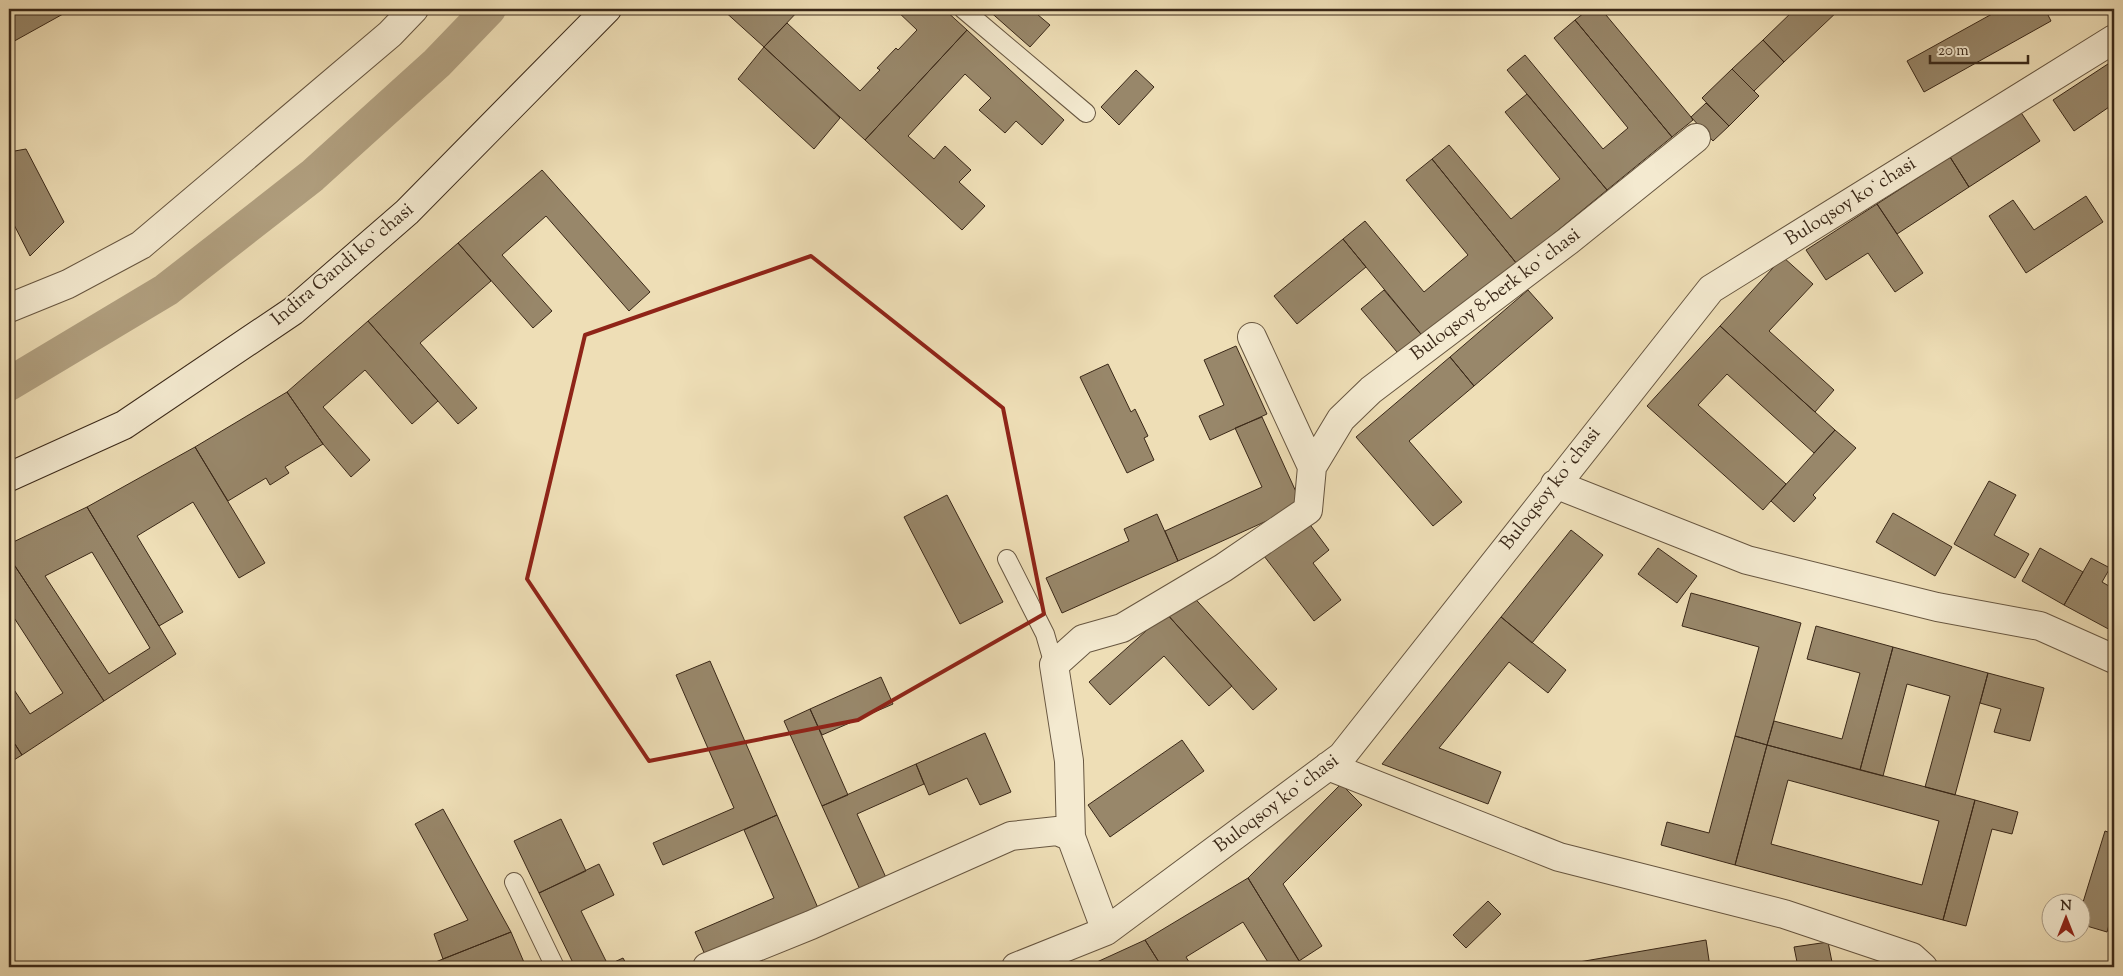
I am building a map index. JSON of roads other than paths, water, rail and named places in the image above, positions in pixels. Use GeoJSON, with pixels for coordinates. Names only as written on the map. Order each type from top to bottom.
{"type":"FeatureCollection","features":[{"type":"Feature","properties":{"kind":"street"},"geometry":{"type":"LineString","coordinates":[[9,308],[68,284],[141,245],[390,34],[414,9]]}},
{"type":"Feature","properties":{"kind":"street","name":"Indira Gandi koʻchasi"},"geometry":{"type":"LineString","coordinates":[[9,477],[124,425],[293,311],[407,212],[606,9]]}},
{"type":"Feature","properties":{"kind":"street","name":"Buloqsoy koʻchasi"},"geometry":{"type":"LineString","coordinates":[[1016,967],[1106,931],[1342,756],[1555,484],[1711,289],[2114,39]]}},
{"type":"Feature","properties":{"kind":"street","name":"Buloqsoy 8-berk koʻchasi"},"geometry":{"type":"LineString","coordinates":[[1054,665],[1082,639],[1122,628],[1223,568],[1308,510],[1312,467],[1324,444],[1341,419],[1371,390],[1568,241],[1696,138]]}},
{"type":"Feature","properties":{"kind":"street"},"geometry":{"type":"LineString","coordinates":[[1252,337],[1312,467]]}},
{"type":"Feature","properties":{"kind":"street"},"geometry":{"type":"LineString","coordinates":[[1555,484],[1747,560],[1937,607],[2040,626],[2114,659]]}},
{"type":"Feature","properties":{"kind":"street"},"geometry":{"type":"LineString","coordinates":[[1054,665],[1069,762],[1071,837],[1106,931]]}},
{"type":"Feature","properties":{"kind":"street"},"geometry":{"type":"LineString","coordinates":[[1328,766],[1559,857],[1784,914],[1912,957],[1923,967]]}},
{"type":"Feature","properties":{"kind":"street"},"geometry":{"type":"LineString","coordinates":[[707,967],[811,925],[1011,836],[1057,832],[1071,837]]}},
{"type":"Feature","properties":{"kind":"lane"},"geometry":{"type":"LineString","coordinates":[[964,9],[1086,113]]}},
{"type":"Feature","properties":{"kind":"lane"},"geometry":{"type":"LineString","coordinates":[[1007,559],[1045,634],[1054,665]]}},
{"type":"Feature","properties":{"kind":"lane"},"geometry":{"type":"LineString","coordinates":[[514,882],[555,967]]}},
{"type":"Feature","properties":{"kind":"waterway"},"geometry":{"type":"LineString","coordinates":[[9,384],[166,290],[312,176],[437,63],[489,9]]}}]}
